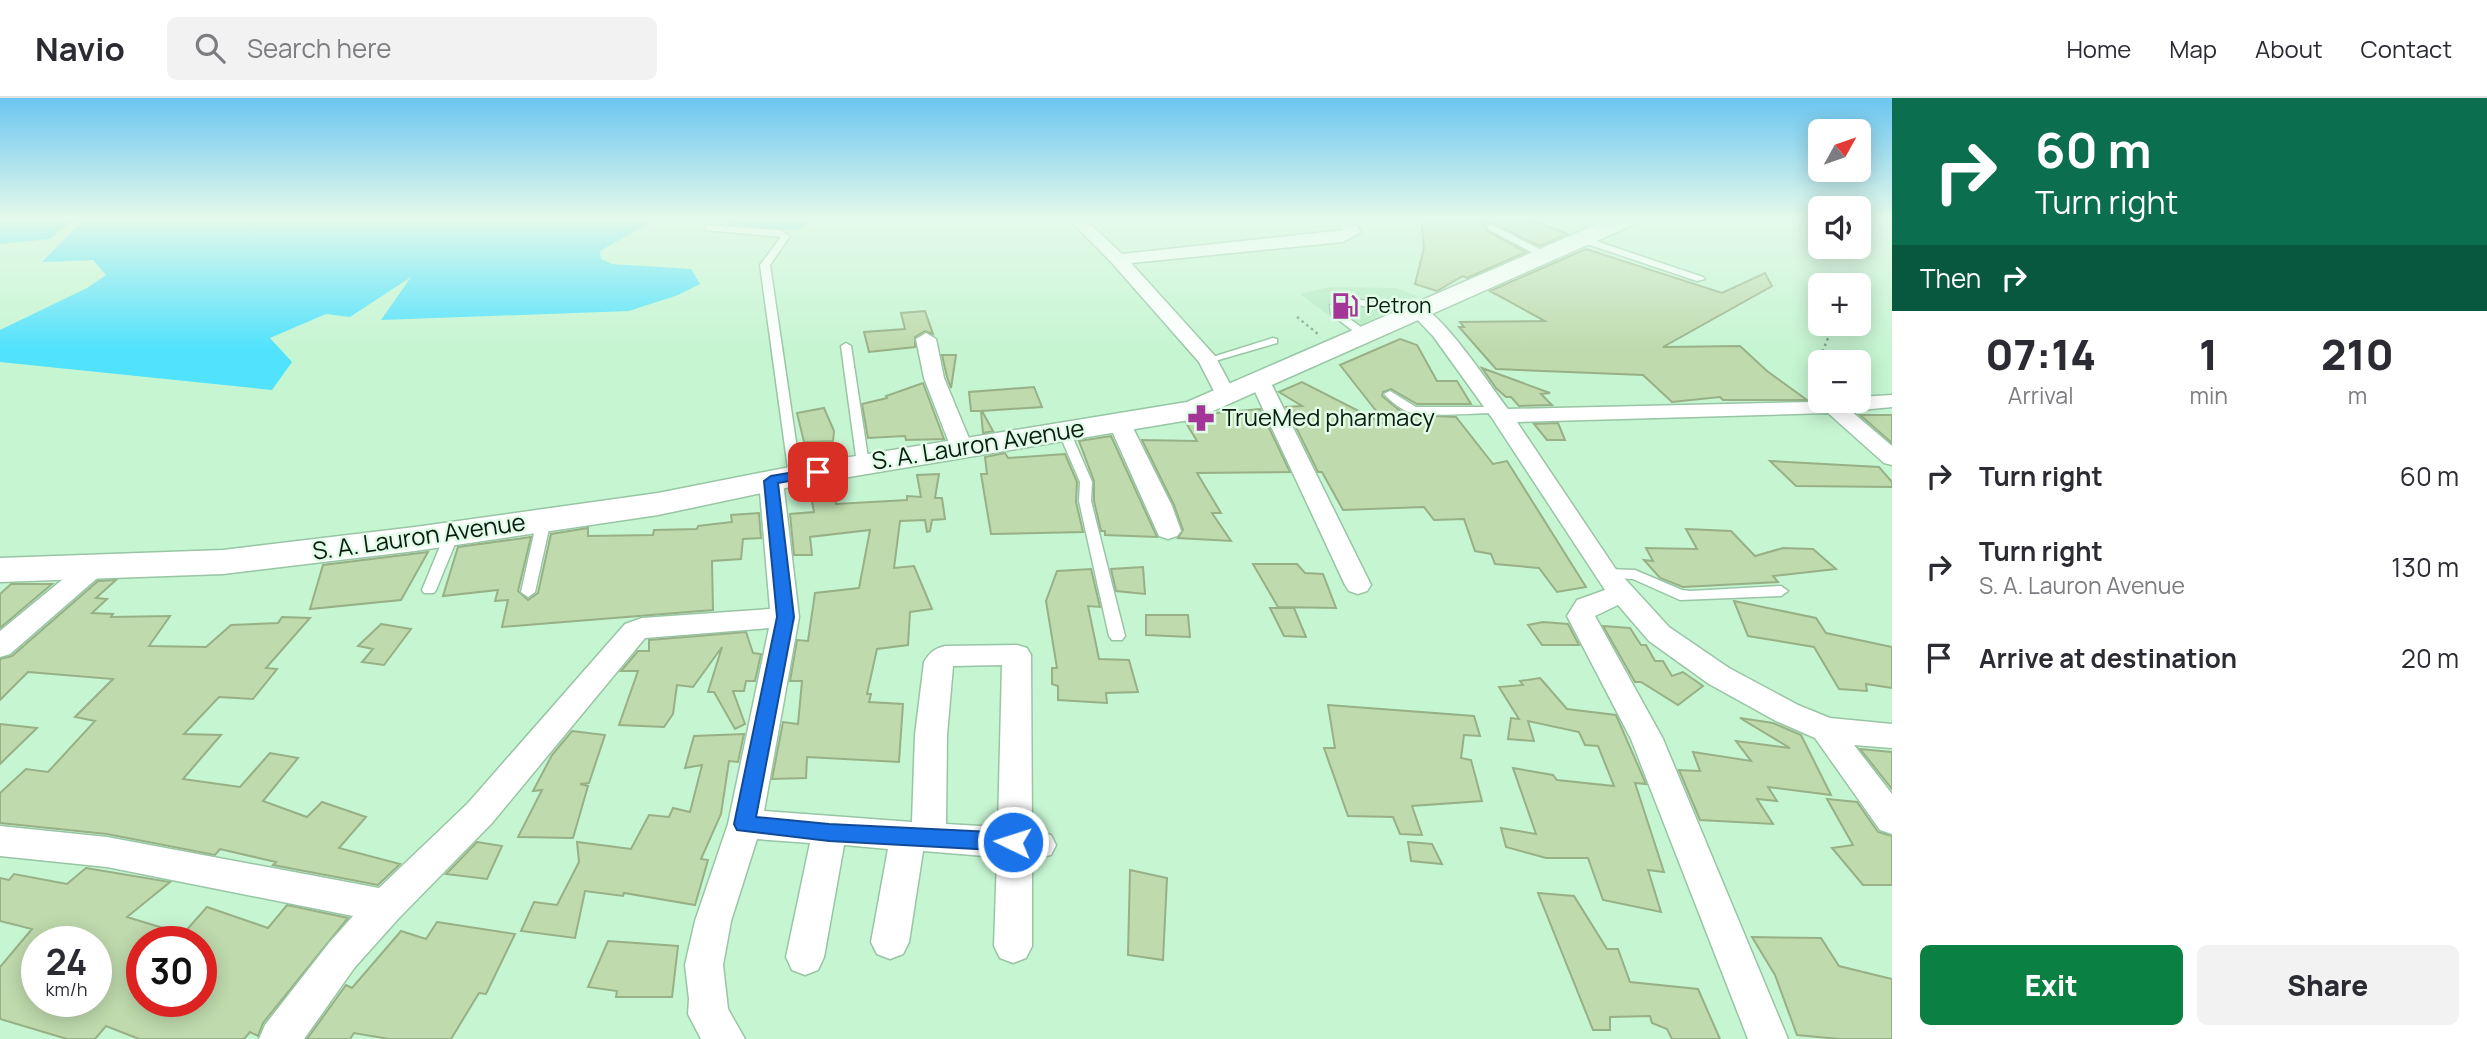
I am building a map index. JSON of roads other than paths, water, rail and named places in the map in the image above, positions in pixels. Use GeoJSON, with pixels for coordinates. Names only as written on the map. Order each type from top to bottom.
{"type":"FeatureCollection","features":[{"type":"Feature","properties":{"kind":"highway","name":"S. A. Lauron Avenue"},"geometry":{"type":"LineString","coordinates":[[0,569],[223,562],[452,534],[658,504],[783,478],[1195,410],[1528,262]]}},
{"type":"Feature","properties":{"kind":"street"},"geometry":{"type":"LineString","coordinates":[[1121,262],[1208,360],[1214,377],[1226,394]]}},
{"type":"Feature","properties":{"kind":"street"},"geometry":{"type":"LineString","coordinates":[[1417,311],[1440,332],[1500,413],[1614,584],[1659,634],[1719,677],[1787,713],[1826,730],[1892,736]]}},
{"type":"Feature","properties":{"kind":"street"},"geometry":{"type":"LineString","coordinates":[[926,339],[934,378],[962,448]]}},
{"type":"Feature","properties":{"kind":"street"},"geometry":{"type":"LineString","coordinates":[[1260,381],[1358,585]]}},
{"type":"Feature","properties":{"kind":"street"},"geometry":{"type":"LineString","coordinates":[[1500,413],[1808,399]]}},
{"type":"Feature","properties":{"kind":"street"},"geometry":{"type":"LineString","coordinates":[[1871,400],[1892,401]]}},
{"type":"Feature","properties":{"kind":"street"},"geometry":{"type":"LineString","coordinates":[[1843,413],[1892,458]]}},
{"type":"Feature","properties":{"kind":"street"},"geometry":{"type":"LineString","coordinates":[[1119,422],[1160,506],[1168,531]]}},
{"type":"Feature","properties":{"kind":"street"},"geometry":{"type":"LineString","coordinates":[[711,1031],[705,957],[713,921],[745,824],[785,617],[783,478]]}},
{"type":"Feature","properties":{"kind":"street"},"geometry":{"type":"LineString","coordinates":[[0,647],[94,567]]}},
{"type":"Feature","properties":{"kind":"street"},"geometry":{"type":"LineString","coordinates":[[1614,584],[1587,607],[1581,616],[1647,739],[1768,1039]]}},
{"type":"Feature","properties":{"kind":"street"},"geometry":{"type":"LineString","coordinates":[[279,1039],[342,955],[386,906],[480,813],[635,631],[642,628],[785,617]]}},
{"type":"Feature","properties":{"kind":"street"},"geometry":{"type":"LineString","coordinates":[[890,942],[918,836],[939,663],[945,656],[1017,655],[1026,844],[1013,946]]}},
{"type":"Feature","properties":{"kind":"street"},"geometry":{"type":"LineString","coordinates":[[1826,730],[1892,820]]}},
{"type":"Feature","properties":{"kind":"street"},"geometry":{"type":"LineString","coordinates":[[745,824],[1026,844]]}},
{"type":"Feature","properties":{"kind":"street"},"geometry":{"type":"LineString","coordinates":[[805,957],[829,832]]}},
{"type":"Feature","properties":{"kind":"street"},"geometry":{"type":"LineString","coordinates":[[0,841],[107,852],[386,906]]}},
{"type":"Feature","properties":{"kind":"lane"},"geometry":{"type":"LineString","coordinates":[[766,262],[783,478]]}},
{"type":"Feature","properties":{"kind":"lane"},"geometry":{"type":"LineString","coordinates":[[1669,262],[1700,279]]}},
{"type":"Feature","properties":{"kind":"lane"},"geometry":{"type":"LineString","coordinates":[[1349,301],[1417,311]]}},
{"type":"Feature","properties":{"kind":"lane"},"geometry":{"type":"LineString","coordinates":[[1333,307],[1334,312],[1364,335]]}},
{"type":"Feature","properties":{"kind":"lane"},"geometry":{"type":"LineString","coordinates":[[1208,360],[1273,341]]}},
{"type":"Feature","properties":{"kind":"lane"},"geometry":{"type":"LineString","coordinates":[[846,345],[863,464]]}},
{"type":"Feature","properties":{"kind":"lane"},"geometry":{"type":"LineString","coordinates":[[1390,394],[1414,410],[1500,413]]}},
{"type":"Feature","properties":{"kind":"lane"},"geometry":{"type":"LineString","coordinates":[[1064,431],[1086,482],[1086,501],[1117,636]]}},
{"type":"Feature","properties":{"kind":"lane"},"geometry":{"type":"LineString","coordinates":[[528,592],[544,520]]}},
{"type":"Feature","properties":{"kind":"lane"},"geometry":{"type":"LineString","coordinates":[[429,590],[452,534]]}},
{"type":"Feature","properties":{"kind":"lane"},"geometry":{"type":"LineString","coordinates":[[1614,584],[1634,575],[1680,595],[1781,591]]}},
{"type":"Feature","properties":{"kind":"water"},"geometry":{"type":"Polygon","coordinates":[[[95,262],[607,262],[691,269],[700,284],[678,295],[629,311],[381,320],[411,277],[350,317],[326,314],[270,338],[292,362],[272,390],[0,362],[0,330],[87,288],[106,275],[95,262]]]}},
{"type":"Feature","properties":{"kind":"place","name":"Petron"},"geometry":{"type":"Point","coordinates":[1345,306]}},
{"type":"Feature","properties":{"kind":"place","name":"TrueMed pharmacy"},"geometry":{"type":"Point","coordinates":[1201,418]}}]}
